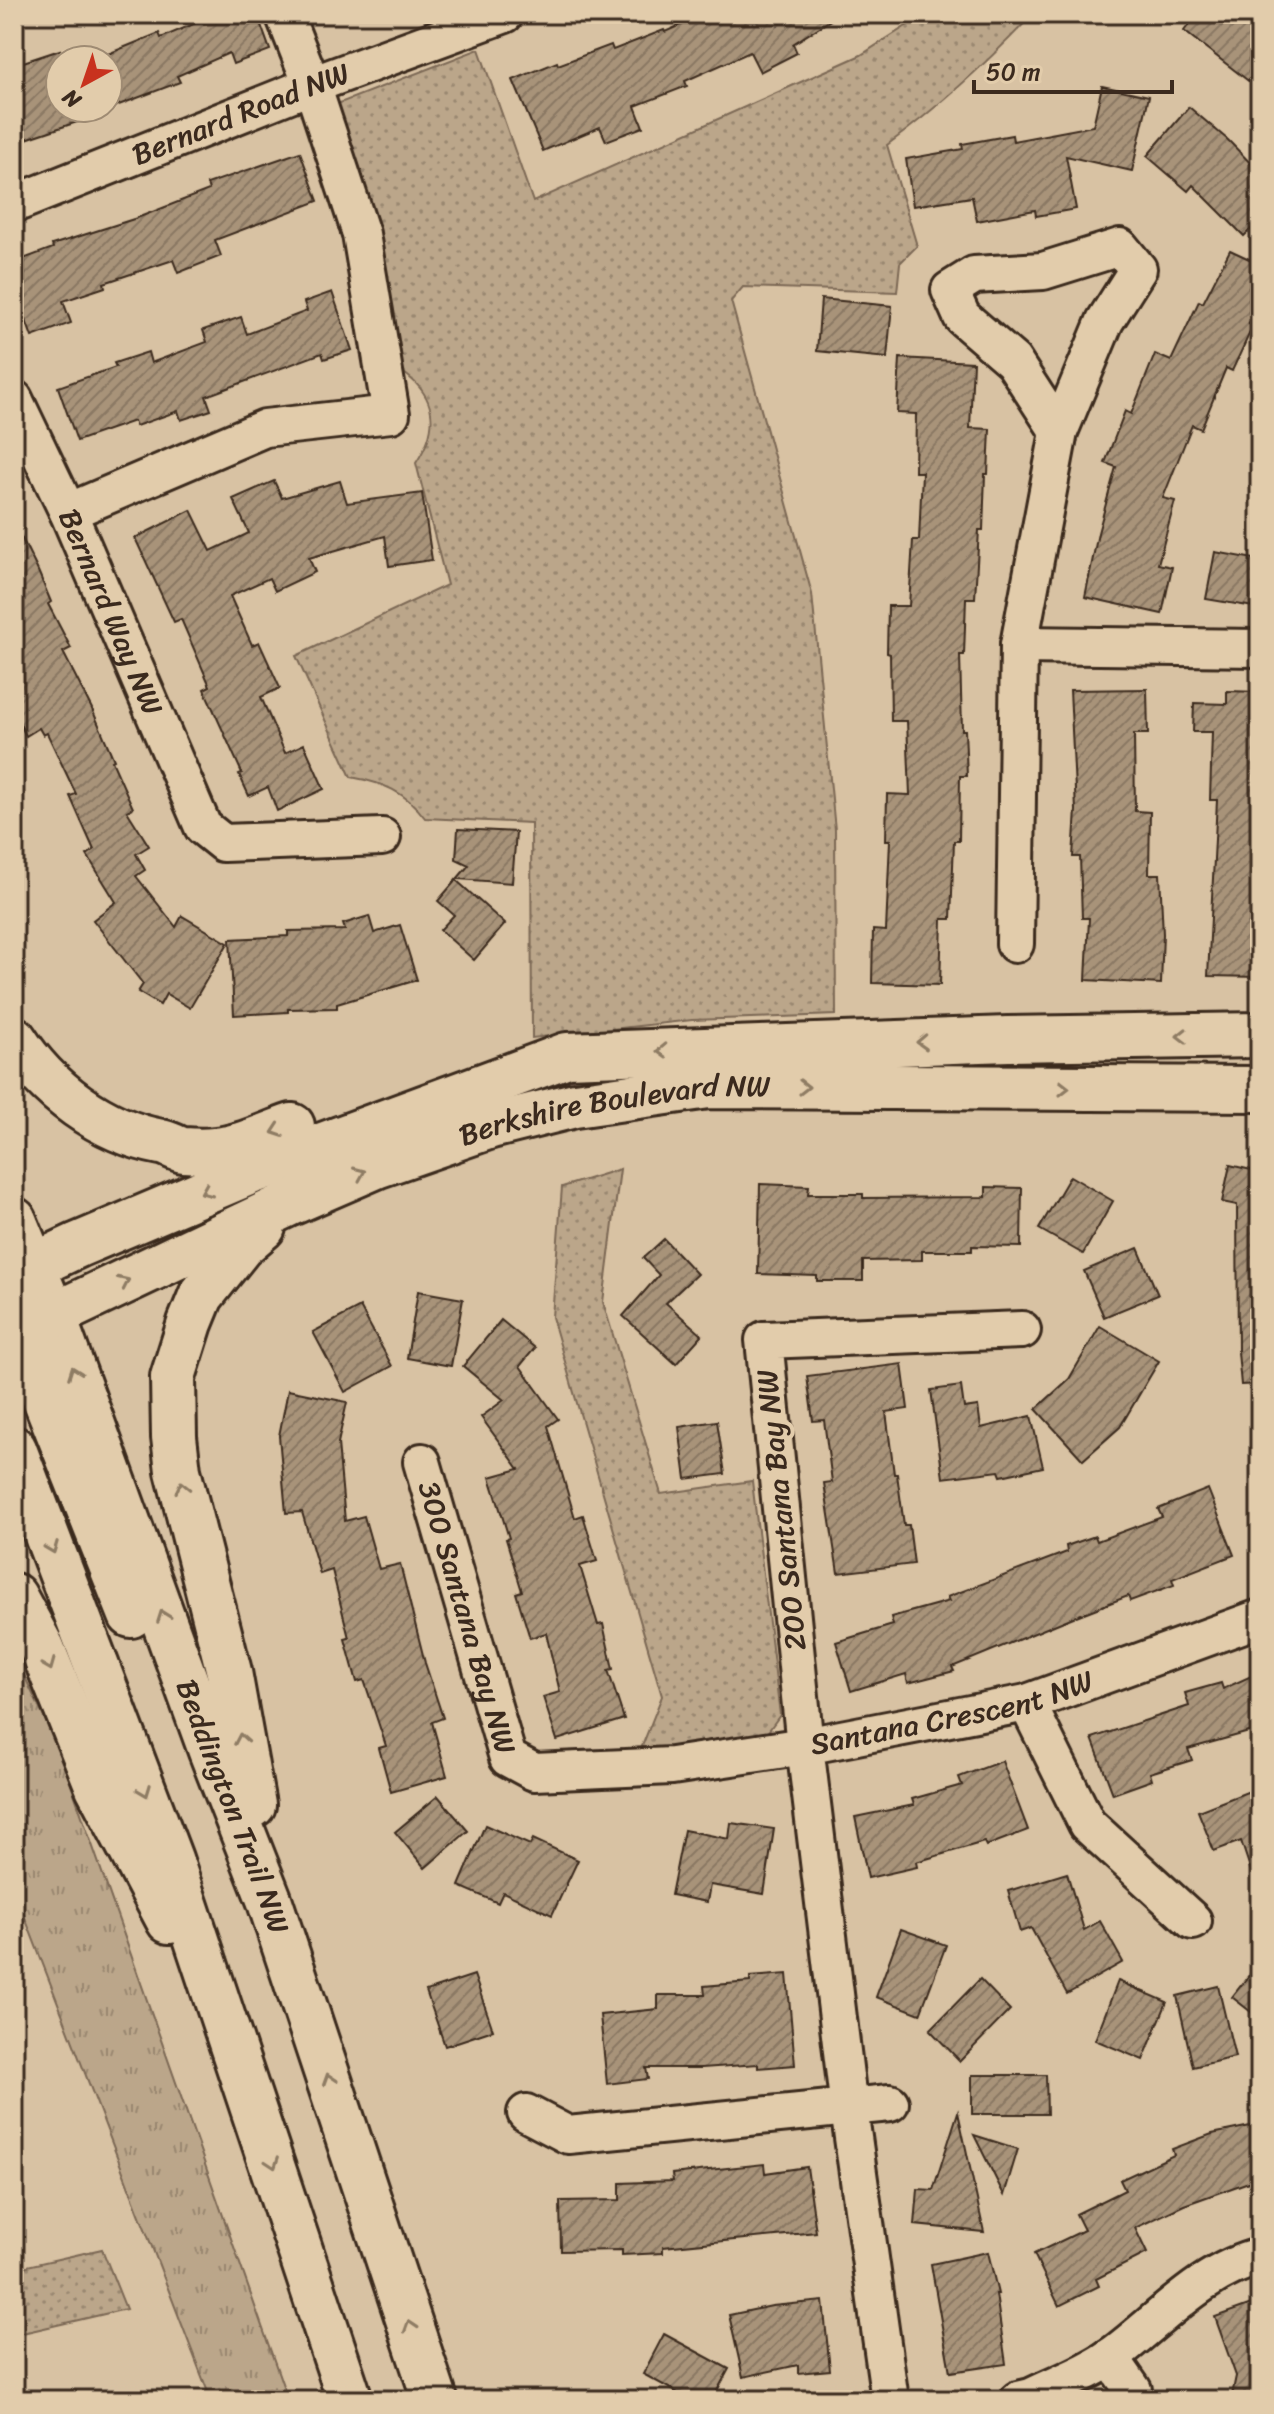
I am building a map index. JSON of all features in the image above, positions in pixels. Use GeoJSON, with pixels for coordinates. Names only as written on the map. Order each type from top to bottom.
{"type":"FeatureCollection","features":[{"type":"Feature","properties":{"kind":"main road","name":"Berkshire Boulevard NW"},"geometry":{"type":"LineString","coordinates":[[20,1276],[253,1171],[567,1055],[1008,1039],[1260,1035]]}},
{"type":"Feature","properties":{"kind":"main road"},"geometry":{"type":"LineString","coordinates":[[14,1039],[40,1073],[68,1099],[95,1117],[182,1150],[227,1148],[483,1060],[567,1055]]}},
{"type":"Feature","properties":{"kind":"main road","name":"Berkshire Boulevard NW"},"geometry":{"type":"LineString","coordinates":[[24,1328],[288,1204],[390,1161],[491,1126],[575,1105],[709,1086],[1260,1089]]}},
{"type":"Feature","properties":{"kind":"main road"},"geometry":{"type":"LineString","coordinates":[[1210,1088],[1260,1108]]}},
{"type":"Feature","properties":{"kind":"main road"},"geometry":{"type":"LineString","coordinates":[[269,1899],[229,1672],[178,1471],[173,1377],[201,1296],[241,1246],[288,1204]]}},
{"type":"Feature","properties":{"kind":"main road"},"geometry":{"type":"LineString","coordinates":[[14,1220],[24,1328]]}},
{"type":"Feature","properties":{"kind":"main road","name":"Beddington Trail NW"},"geometry":{"type":"LineString","coordinates":[[24,1328],[211,1751],[269,1899],[435,2400]]}},
{"type":"Feature","properties":{"kind":"main road"},"geometry":{"type":"LineString","coordinates":[[14,1449],[170,1859],[350,2400]]}},
{"type":"Feature","properties":{"kind":"main road"},"geometry":{"type":"LineString","coordinates":[[14,1596],[42,1648],[98,1787],[230,2036]]}},
{"type":"Feature","properties":{"kind":"street"},"geometry":{"type":"LineString","coordinates":[[68,512],[265,428],[391,414],[361,234],[312,85],[284,14]]}},
{"type":"Feature","properties":{"kind":"street","name":"Bernard Road NW"},"geometry":{"type":"LineString","coordinates":[[14,204],[466,21],[505,14]]}},
{"type":"Feature","properties":{"kind":"street"},"geometry":{"type":"LineString","coordinates":[[1015,944],[1019,645],[1059,432],[1105,321],[1138,269],[1120,247],[1043,271],[974,275],[950,290],[962,317],[1013,361],[1059,432]]}},
{"type":"Feature","properties":{"kind":"street","name":"Bernard Way NW"},"geometry":{"type":"LineString","coordinates":[[14,399],[68,512],[203,827],[223,843],[382,837]]}},
{"type":"Feature","properties":{"kind":"street"},"geometry":{"type":"LineString","coordinates":[[1019,645],[1260,648]]}},
{"type":"Feature","properties":{"kind":"street","name":"200 Santana Bay NW"},"geometry":{"type":"LineString","coordinates":[[805,1746],[764,1340],[1022,1330]]}},
{"type":"Feature","properties":{"kind":"street","name":"300 Santana Bay NW"},"geometry":{"type":"LineString","coordinates":[[422,1462],[508,1758],[534,1772],[672,1766],[805,1746]]}},
{"type":"Feature","properties":{"kind":"street","name":"Santana Crescent NW"},"geometry":{"type":"LineString","coordinates":[[890,2400],[849,2109],[805,1746],[1027,1703],[1260,1618]]}},
{"type":"Feature","properties":{"kind":"street"},"geometry":{"type":"LineString","coordinates":[[1027,1703],[1087,1824],[1193,1921]]}},
{"type":"Feature","properties":{"kind":"street"},"geometry":{"type":"LineString","coordinates":[[526,2113],[568,2135],[890,2103]]}},
{"type":"Feature","properties":{"kind":"street"},"geometry":{"type":"LineString","coordinates":[[1018,2400],[1031,2397],[1110,2357],[1193,2292],[1238,2262],[1260,2257]]}},
{"type":"Feature","properties":{"kind":"street"},"geometry":{"type":"LineString","coordinates":[[1110,2357],[1133,2390]]}},
{"type":"Feature","properties":{"kind":"green space"},"geometry":{"type":"Polygon","coordinates":[[[925,14],[1033,14],[963,83],[887,145],[917,246],[900,263],[897,292],[743,287],[731,301],[812,594],[835,830],[836,1015],[692,1020],[532,1038],[531,823],[425,818],[410,801],[392,790],[351,777],[296,656],[447,585],[416,463],[429,438],[429,403],[404,373],[371,218],[332,106],[479,49],[533,202],[861,55],[925,14]]]}},
{"type":"Feature","properties":{"kind":"green space"},"geometry":{"type":"Polygon","coordinates":[[[620,1169],[603,1302],[661,1494],[752,1481],[780,1715],[761,1741],[641,1749],[662,1696],[552,1317],[562,1187],[620,1169]]]}},
{"type":"Feature","properties":{"kind":"green space"},"geometry":{"type":"Polygon","coordinates":[[[14,1654],[57,1745],[288,2400],[211,2400],[14,1889],[14,1654]]]}},
{"type":"Feature","properties":{"kind":"green space"},"geometry":{"type":"Polygon","coordinates":[[[102,2249],[126,2309],[14,2335],[14,2269],[102,2249]]]}},
{"type":"Feature","properties":{"kind":"building"},"geometry":{"type":"Polygon","coordinates":[[[217,14],[257,14],[270,50],[233,64],[229,53],[177,76],[180,82],[124,103],[124,47],[159,33],[161,38],[217,14]]]}},
{"type":"Feature","properties":{"kind":"building"},"geometry":{"type":"Polygon","coordinates":[[[705,14],[840,14],[793,44],[797,53],[760,72],[750,52],[685,81],[687,86],[635,106],[643,127],[606,141],[600,127],[543,151],[513,80],[611,45],[613,50],[705,14]]]}},
{"type":"Feature","properties":{"kind":"building"},"geometry":{"type":"Polygon","coordinates":[[[1197,14],[1260,14],[1260,90],[1184,31],[1197,14]]]}},
{"type":"Feature","properties":{"kind":"building"},"geometry":{"type":"Polygon","coordinates":[[[44,55],[44,124],[71,124],[14,143],[14,65],[44,55]]]}},
{"type":"Feature","properties":{"kind":"building"},"geometry":{"type":"Polygon","coordinates":[[[1102,86],[1149,96],[1132,171],[1066,156],[1076,209],[1036,216],[1035,210],[977,221],[972,197],[913,206],[906,159],[963,149],[962,144],[1012,135],[1013,141],[1093,126],[1102,86]]]}},
{"type":"Feature","properties":{"kind":"building"},"geometry":{"type":"Polygon","coordinates":[[[1189,107],[1260,173],[1260,220],[1244,236],[1193,185],[1188,191],[1147,156],[1189,107]]]}},
{"type":"Feature","properties":{"kind":"building"},"geometry":{"type":"Polygon","coordinates":[[[300,152],[318,201],[215,240],[221,256],[178,273],[173,260],[104,283],[105,287],[63,301],[71,323],[32,337],[14,287],[22,280],[15,262],[53,248],[52,245],[137,218],[209,190],[207,184],[300,152]]]}},
{"type":"Feature","properties":{"kind":"building"},"geometry":{"type":"Polygon","coordinates":[[[1230,250],[1260,264],[1260,301],[1249,324],[1253,326],[1232,371],[1226,368],[1201,429],[1192,425],[1163,498],[1175,501],[1158,564],[1172,567],[1162,614],[1085,597],[1116,467],[1105,463],[1125,411],[1131,414],[1155,354],[1171,361],[1199,301],[1203,303],[1230,250]]]}},
{"type":"Feature","properties":{"kind":"building"},"geometry":{"type":"Polygon","coordinates":[[[332,292],[352,350],[324,359],[322,353],[206,396],[211,410],[181,420],[178,411],[136,426],[134,421],[77,441],[58,387],[148,352],[151,363],[207,342],[203,330],[241,317],[247,334],[307,311],[304,302],[332,292]]]}},
{"type":"Feature","properties":{"kind":"building"},"geometry":{"type":"Polygon","coordinates":[[[821,299],[892,306],[887,358],[817,351],[821,299]]]}},
{"type":"Feature","properties":{"kind":"building"},"geometry":{"type":"Polygon","coordinates":[[[900,358],[973,362],[970,428],[990,429],[975,598],[966,598],[964,655],[960,655],[967,776],[960,776],[959,841],[954,841],[951,919],[942,919],[940,985],[872,983],[873,930],[886,931],[890,840],[886,840],[887,794],[910,795],[907,721],[891,721],[890,654],[887,653],[888,606],[909,606],[913,540],[919,540],[922,472],[915,472],[916,414],[897,413],[900,358]]]}},
{"type":"Feature","properties":{"kind":"building"},"geometry":{"type":"Polygon","coordinates":[[[274,481],[282,498],[340,481],[347,503],[422,493],[432,560],[389,566],[385,536],[309,558],[315,572],[275,591],[269,578],[230,596],[252,645],[259,642],[280,688],[261,697],[285,753],[304,744],[324,789],[277,811],[268,787],[249,796],[239,774],[242,773],[204,689],[210,686],[181,619],[174,622],[135,538],[191,510],[211,551],[249,533],[233,499],[274,481]]]}},
{"type":"Feature","properties":{"kind":"building"},"geometry":{"type":"Polygon","coordinates":[[[14,522],[51,602],[48,604],[71,648],[63,652],[114,760],[133,808],[127,811],[149,846],[136,854],[145,870],[136,876],[176,927],[182,916],[228,943],[190,1008],[166,994],[160,1005],[138,992],[143,984],[93,920],[116,902],[87,855],[94,850],[70,796],[76,794],[47,733],[43,735],[39,728],[26,736],[14,712],[14,522]]]}},
{"type":"Feature","properties":{"kind":"building"},"geometry":{"type":"Polygon","coordinates":[[[1215,552],[1260,560],[1260,608],[1206,599],[1215,552]]]}},
{"type":"Feature","properties":{"kind":"building"},"geometry":{"type":"Polygon","coordinates":[[[1147,689],[1148,734],[1134,734],[1135,811],[1150,812],[1149,874],[1160,874],[1163,934],[1161,984],[1086,980],[1089,918],[1082,918],[1080,857],[1073,857],[1076,810],[1070,690],[1147,689]]]}},
{"type":"Feature","properties":{"kind":"building"},"geometry":{"type":"Polygon","coordinates":[[[1227,691],[1260,692],[1260,977],[1208,976],[1217,800],[1210,800],[1212,732],[1193,732],[1194,703],[1227,704],[1227,691]]]}},
{"type":"Feature","properties":{"kind":"building"},"geometry":{"type":"Polygon","coordinates":[[[458,829],[516,832],[512,883],[457,879],[469,865],[456,859],[458,829]]]}},
{"type":"Feature","properties":{"kind":"building"},"geometry":{"type":"Polygon","coordinates":[[[456,880],[505,924],[474,960],[440,930],[454,915],[438,901],[456,880]]]}},
{"type":"Feature","properties":{"kind":"building"},"geometry":{"type":"Polygon","coordinates":[[[369,916],[374,933],[400,925],[417,980],[337,1004],[337,1008],[234,1015],[230,939],[288,936],[288,931],[345,930],[343,924],[369,916]]]}},
{"type":"Feature","properties":{"kind":"building"},"geometry":{"type":"Polygon","coordinates":[[[1230,1165],[1260,1172],[1260,1384],[1241,1385],[1237,1205],[1222,1202],[1230,1165]]]}},
{"type":"Feature","properties":{"kind":"building"},"geometry":{"type":"Polygon","coordinates":[[[1070,1176],[1113,1201],[1083,1254],[1039,1229],[1070,1176]]]}},
{"type":"Feature","properties":{"kind":"building"},"geometry":{"type":"Polygon","coordinates":[[[760,1184],[809,1186],[808,1194],[863,1194],[863,1198],[986,1197],[986,1187],[1022,1188],[1021,1247],[972,1246],[972,1251],[922,1251],[922,1260],[863,1261],[863,1281],[817,1281],[817,1276],[758,1274],[760,1184]]]}},
{"type":"Feature","properties":{"kind":"building"},"geometry":{"type":"Polygon","coordinates":[[[664,1239],[697,1274],[666,1303],[702,1335],[676,1364],[623,1316],[659,1275],[643,1258],[664,1239]]]}},
{"type":"Feature","properties":{"kind":"building"},"geometry":{"type":"Polygon","coordinates":[[[1138,1248],[1158,1295],[1104,1317],[1084,1271],[1138,1248]]]}},
{"type":"Feature","properties":{"kind":"building"},"geometry":{"type":"Polygon","coordinates":[[[418,1291],[463,1299],[451,1366],[407,1358],[418,1291]]]}},
{"type":"Feature","properties":{"kind":"building"},"geometry":{"type":"Polygon","coordinates":[[[360,1307],[392,1366],[345,1392],[313,1332],[360,1307]]]}},
{"type":"Feature","properties":{"kind":"building"},"geometry":{"type":"Polygon","coordinates":[[[501,1320],[535,1348],[520,1366],[558,1419],[548,1426],[575,1518],[583,1515],[597,1561],[580,1566],[598,1625],[603,1624],[613,1669],[608,1670],[624,1719],[557,1740],[543,1697],[560,1692],[546,1633],[530,1638],[516,1593],[522,1591],[506,1539],[509,1538],[490,1477],[519,1469],[481,1417],[504,1400],[463,1366],[501,1320]]]}},
{"type":"Feature","properties":{"kind":"building"},"geometry":{"type":"Polygon","coordinates":[[[1100,1326],[1159,1361],[1120,1427],[1083,1460],[1036,1409],[1069,1379],[1100,1326]]]}},
{"type":"Feature","properties":{"kind":"building"},"geometry":{"type":"Polygon","coordinates":[[[902,1364],[908,1409],[886,1412],[894,1474],[897,1474],[904,1525],[909,1525],[914,1564],[838,1573],[824,1483],[832,1482],[824,1420],[813,1421],[807,1376],[902,1364]]]}},
{"type":"Feature","properties":{"kind":"building"},"geometry":{"type":"Polygon","coordinates":[[[961,1386],[964,1408],[978,1406],[981,1428],[1031,1416],[1043,1467],[1001,1476],[999,1471],[943,1478],[931,1390],[961,1386]]]}},
{"type":"Feature","properties":{"kind":"building"},"geometry":{"type":"Polygon","coordinates":[[[288,1390],[347,1402],[338,1443],[345,1521],[364,1516],[379,1569],[400,1564],[425,1663],[443,1718],[432,1722],[447,1776],[391,1792],[379,1748],[386,1746],[364,1680],[357,1682],[332,1570],[320,1574],[302,1512],[286,1513],[279,1436],[288,1390]]]}},
{"type":"Feature","properties":{"kind":"building"},"geometry":{"type":"Polygon","coordinates":[[[717,1421],[725,1474],[686,1479],[679,1427],[717,1421]]]}},
{"type":"Feature","properties":{"kind":"building"},"geometry":{"type":"Polygon","coordinates":[[[1208,1489],[1234,1555],[1172,1579],[1174,1585],[1130,1601],[1128,1596],[1071,1618],[952,1667],[954,1671],[908,1683],[906,1674],[851,1691],[836,1642],[893,1625],[891,1617],[949,1601],[947,1597],[1067,1552],[1066,1546],[1095,1536],[1097,1541],[1162,1517],[1158,1509],[1208,1489]]]}},
{"type":"Feature","properties":{"kind":"building"},"geometry":{"type":"Polygon","coordinates":[[[1260,1672],[1260,1729],[1188,1749],[1192,1760],[1150,1773],[1152,1780],[1113,1794],[1092,1738],[1189,1706],[1185,1693],[1221,1683],[1223,1689],[1260,1672]]]}},
{"type":"Feature","properties":{"kind":"building"},"geometry":{"type":"Polygon","coordinates":[[[1002,1761],[1028,1830],[986,1846],[984,1842],[916,1862],[917,1867],[868,1878],[855,1817],[914,1805],[912,1799],[962,1785],[959,1777],[1002,1761]]]}},
{"type":"Feature","properties":{"kind":"building"},"geometry":{"type":"Polygon","coordinates":[[[1260,1787],[1260,1886],[1256,1886],[1241,1841],[1214,1851],[1198,1811],[1260,1787]]]}},
{"type":"Feature","properties":{"kind":"building"},"geometry":{"type":"Polygon","coordinates":[[[438,1796],[468,1831],[425,1868],[395,1832],[438,1796]]]}},
{"type":"Feature","properties":{"kind":"building"},"geometry":{"type":"Polygon","coordinates":[[[731,1823],[774,1829],[764,1894],[710,1885],[707,1902],[671,1895],[684,1830],[729,1839],[731,1823]]]}},
{"type":"Feature","properties":{"kind":"building"},"geometry":{"type":"Polygon","coordinates":[[[485,1825],[530,1845],[533,1839],[578,1860],[552,1915],[503,1892],[498,1903],[459,1886],[485,1825]]]}},
{"type":"Feature","properties":{"kind":"building"},"geometry":{"type":"Polygon","coordinates":[[[1067,1873],[1084,1930],[1100,1921],[1123,1962],[1067,1994],[1031,1928],[1020,1932],[1008,1891],[1067,1873]]]}},
{"type":"Feature","properties":{"kind":"building"},"geometry":{"type":"Polygon","coordinates":[[[901,1929],[946,1945],[920,2014],[876,1997],[901,1929]]]}},
{"type":"Feature","properties":{"kind":"building"},"geometry":{"type":"Polygon","coordinates":[[[1260,1961],[1260,2019],[1232,1997],[1260,1961]]]}},
{"type":"Feature","properties":{"kind":"building"},"geometry":{"type":"Polygon","coordinates":[[[787,1974],[795,2065],[646,2068],[648,2079],[607,2084],[600,2015],[658,2009],[658,1995],[705,1995],[704,1986],[750,1982],[750,1977],[787,1974]]]}},
{"type":"Feature","properties":{"kind":"building"},"geometry":{"type":"Polygon","coordinates":[[[474,1975],[493,2030],[445,2046],[426,1991],[474,1975]]]}},
{"type":"Feature","properties":{"kind":"building"},"geometry":{"type":"Polygon","coordinates":[[[980,1979],[1010,2010],[960,2061],[930,2030],[980,1979]]]}},
{"type":"Feature","properties":{"kind":"building"},"geometry":{"type":"Polygon","coordinates":[[[1118,1981],[1167,2002],[1143,2060],[1095,2040],[1118,1981]]]}},
{"type":"Feature","properties":{"kind":"building"},"geometry":{"type":"Polygon","coordinates":[[[1218,1986],[1235,2057],[1193,2067],[1177,1996],[1218,1986]]]}},
{"type":"Feature","properties":{"kind":"building"},"geometry":{"type":"Polygon","coordinates":[[[972,2075],[1046,2075],[1047,2114],[972,2114],[972,2075]]]}},
{"type":"Feature","properties":{"kind":"building"},"geometry":{"type":"Polygon","coordinates":[[[958,2112],[984,2232],[915,2225],[918,2189],[933,2190],[958,2112]]]}},
{"type":"Feature","properties":{"kind":"building"},"geometry":{"type":"Polygon","coordinates":[[[1260,2124],[1260,2178],[1184,2205],[1135,2228],[1147,2253],[1096,2279],[1099,2286],[1059,2306],[1034,2254],[1084,2230],[1076,2214],[1125,2190],[1120,2180],[1174,2155],[1172,2149],[1212,2134],[1260,2124]]]}},
{"type":"Feature","properties":{"kind":"building"},"geometry":{"type":"Polygon","coordinates":[[[974,2135],[1018,2149],[1004,2195],[974,2135]]]}},
{"type":"Feature","properties":{"kind":"building"},"geometry":{"type":"Polygon","coordinates":[[[764,2164],[765,2173],[807,2167],[816,2232],[663,2247],[663,2253],[622,2255],[622,2250],[561,2251],[560,2201],[620,2200],[620,2183],[673,2181],[672,2174],[764,2164]]]}},
{"type":"Feature","properties":{"kind":"building"},"geometry":{"type":"Polygon","coordinates":[[[988,2252],[998,2294],[1006,2364],[950,2372],[931,2264],[988,2252]]]}},
{"type":"Feature","properties":{"kind":"building"},"geometry":{"type":"Polygon","coordinates":[[[823,2301],[830,2370],[798,2373],[798,2365],[743,2377],[729,2315],[772,2306],[823,2301]]]}},
{"type":"Feature","properties":{"kind":"building"},"geometry":{"type":"Polygon","coordinates":[[[1260,2301],[1260,2400],[1231,2400],[1236,2376],[1215,2317],[1260,2301]]]}},
{"type":"Feature","properties":{"kind":"building"},"geometry":{"type":"Polygon","coordinates":[[[664,2334],[729,2369],[712,2400],[691,2400],[643,2374],[664,2334]]]}}]}
